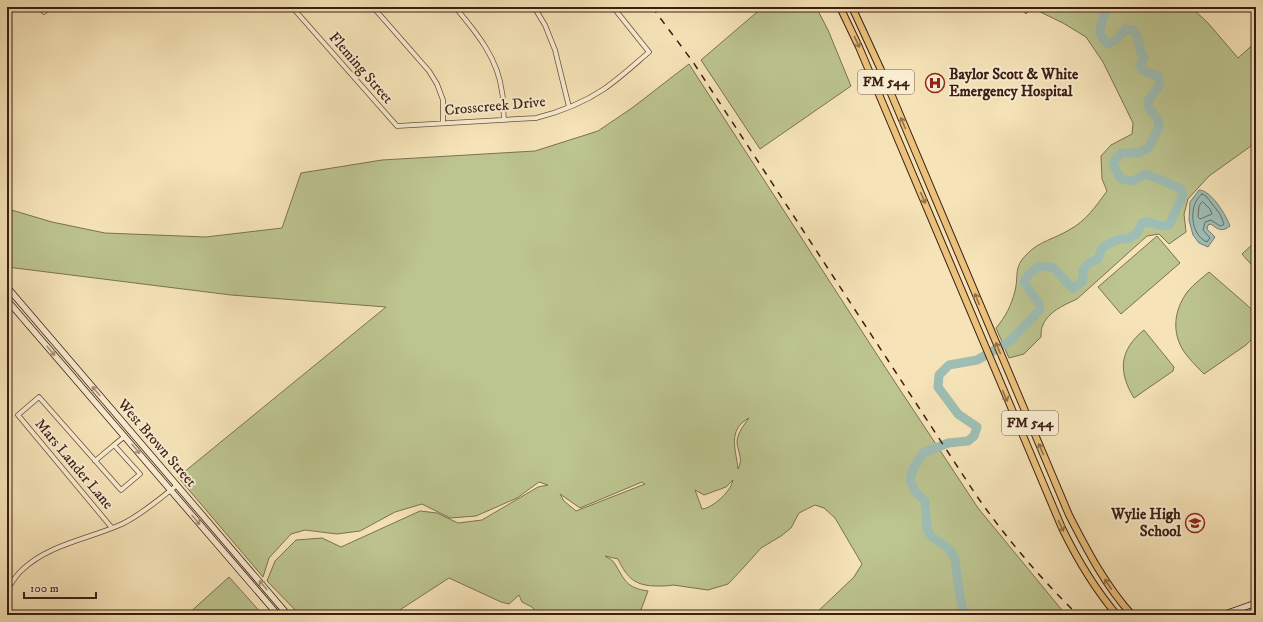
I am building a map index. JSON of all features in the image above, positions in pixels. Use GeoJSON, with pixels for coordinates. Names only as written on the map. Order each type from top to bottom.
{"type":"FeatureCollection","features":[{"type":"Feature","properties":{"kind":"main road","name":"FM 544"},"geometry":{"type":"LineString","coordinates":[[840,7],[859,47],[1062,528],[1094,585],[1117,615]]}},
{"type":"Feature","properties":{"kind":"main road","name":"FM 544"},"geometry":{"type":"LineString","coordinates":[[852,7],[881,70],[1069,515],[1094,562],[1114,592],[1132,615]]}},
{"type":"Feature","properties":{"kind":"main road"},"geometry":{"type":"LineString","coordinates":[[908,162],[918,159]]}},
{"type":"Feature","properties":{"kind":"main road","name":"West Brown Street"},"geometry":{"type":"LineString","coordinates":[[7,287],[288,615]]}},
{"type":"Feature","properties":{"kind":"main road","name":"West Brown Street"},"geometry":{"type":"LineString","coordinates":[[7,300],[278,615]]}},
{"type":"Feature","properties":{"kind":"main road"},"geometry":{"type":"LineString","coordinates":[[22,314],[25,313],[43,333],[50,336]]}},
{"type":"Feature","properties":{"kind":"main road"},"geometry":{"type":"LineString","coordinates":[[80,385],[87,379]]}},
{"type":"Feature","properties":{"kind":"main road"},"geometry":{"type":"LineString","coordinates":[[1045,490],[1056,485]]}},
{"type":"Feature","properties":{"kind":"main road"},"geometry":{"type":"LineString","coordinates":[[1222,615],[1232,613],[1256,603]]}},
{"type":"Feature","properties":{"kind":"street"},"geometry":{"type":"LineString","coordinates":[[44,12],[50,7]]}},
{"type":"Feature","properties":{"kind":"street","name":"Fleming Street"},"geometry":{"type":"LineString","coordinates":[[292,7],[397,126]]}},
{"type":"Feature","properties":{"kind":"street"},"geometry":{"type":"LineString","coordinates":[[373,7],[429,71],[438,84],[443,100],[443,123]]}},
{"type":"Feature","properties":{"kind":"street"},"geometry":{"type":"LineString","coordinates":[[455,7],[482,40],[498,72],[502,91],[504,120]]}},
{"type":"Feature","properties":{"kind":"street"},"geometry":{"type":"LineString","coordinates":[[534,7],[545,25],[555,50],[569,107]]}},
{"type":"Feature","properties":{"kind":"street","name":"Crosscreek Drive"},"geometry":{"type":"LineString","coordinates":[[397,126],[536,118],[569,107],[604,89],[650,52],[614,7]]}},
{"type":"Feature","properties":{"kind":"street","name":"Mars Lander Lane"},"geometry":{"type":"LineString","coordinates":[[95,461],[39,397],[18,415],[112,528]]}},
{"type":"Feature","properties":{"kind":"street"},"geometry":{"type":"LineString","coordinates":[[114,445],[140,474],[121,490],[95,461],[114,445],[125,436]]}},
{"type":"Feature","properties":{"kind":"street"},"geometry":{"type":"LineString","coordinates":[[7,590],[21,571],[40,557],[64,545],[124,523],[152,505],[177,485]]}},
{"type":"Feature","properties":{"kind":"green space"},"geometry":{"type":"Polygon","coordinates":[[[763,7],[816,7],[828,30],[851,86],[760,149],[701,60],[763,7]]]}},
{"type":"Feature","properties":{"kind":"green space"},"geometry":{"type":"Polygon","coordinates":[[[1020,7],[1191,7],[1208,23],[1238,58],[1256,42],[1256,151],[1251,146],[1209,176],[1188,199],[1184,214],[1186,232],[1169,244],[1159,234],[1147,236],[1077,299],[1052,313],[1044,322],[1041,337],[1024,354],[1009,358],[996,328],[1008,311],[1012,301],[1016,285],[1017,271],[1020,263],[1031,250],[1075,226],[1086,218],[1095,208],[1107,191],[1102,179],[1101,156],[1111,145],[1132,134],[1133,123],[1103,62],[1086,37],[1063,23],[1032,8],[1026,14],[1020,7]]]}},
{"type":"Feature","properties":{"kind":"green space"},"geometry":{"type":"Polygon","coordinates":[[[689,64],[978,508],[1066,615],[814,615],[854,577],[862,564],[835,518],[824,508],[815,505],[799,513],[791,528],[761,548],[728,584],[708,590],[673,585],[649,586],[637,582],[628,576],[618,559],[605,556],[612,560],[627,582],[635,588],[648,591],[639,615],[538,615],[532,607],[522,602],[519,595],[509,604],[501,602],[449,578],[392,615],[300,615],[267,581],[275,561],[296,540],[322,538],[341,547],[420,511],[437,513],[458,523],[482,520],[538,487],[548,485],[539,482],[517,498],[476,516],[450,518],[422,504],[395,512],[360,531],[337,534],[305,530],[291,534],[269,558],[263,577],[178,477],[386,307],[231,295],[7,267],[8,209],[52,222],[105,233],[206,237],[282,228],[301,173],[382,160],[535,151],[598,131],[632,108],[689,64]],[[749,418],[742,423],[735,434],[734,440],[738,469],[740,465],[740,455],[737,441],[749,418]],[[733,480],[726,487],[704,495],[695,490],[702,509],[713,505],[721,498],[730,488],[733,480]],[[642,482],[580,508],[560,494],[564,501],[576,511],[645,484],[642,482]]]}},
{"type":"Feature","properties":{"kind":"green space"},"geometry":{"type":"Polygon","coordinates":[[[1157,236],[1180,263],[1121,314],[1098,287],[1157,236]]]}},
{"type":"Feature","properties":{"kind":"green space"},"geometry":{"type":"Polygon","coordinates":[[[1256,241],[1256,270],[1242,254],[1256,241]]]}},
{"type":"Feature","properties":{"kind":"green space"},"geometry":{"type":"Polygon","coordinates":[[[1209,272],[1256,314],[1256,335],[1246,345],[1204,374],[1183,350],[1179,342],[1176,325],[1179,308],[1183,299],[1190,288],[1209,272]]]}},
{"type":"Feature","properties":{"kind":"green space"},"geometry":{"type":"Polygon","coordinates":[[[1144,330],[1174,367],[1173,371],[1134,398],[1125,379],[1124,362],[1130,345],[1144,330]]]}},
{"type":"Feature","properties":{"kind":"green space"},"geometry":{"type":"Polygon","coordinates":[[[229,577],[263,615],[187,615],[229,577]]]}},
{"type":"Feature","properties":{"kind":"water"},"geometry":{"type":"Polygon","coordinates":[[[1199,190],[1204,191],[1213,198],[1222,210],[1230,226],[1220,230],[1211,224],[1208,225],[1207,229],[1215,237],[1208,247],[1199,243],[1193,235],[1189,220],[1190,202],[1199,190]]]}},
{"type":"Feature","properties":{"kind":"waterway"},"geometry":{"type":"LineString","coordinates":[[964,615],[955,559],[950,550],[931,536],[927,529],[925,501],[915,491],[910,480],[913,469],[923,453],[948,443],[968,441],[974,436],[977,427],[958,414],[938,387],[939,375],[949,365],[977,360],[1009,342],[1040,310],[1039,303],[1024,282],[1028,275],[1038,267],[1051,267],[1073,288],[1083,281],[1083,270],[1089,263],[1098,259],[1102,248],[1116,240],[1130,238],[1137,233],[1142,223],[1150,222],[1161,226],[1169,225],[1183,195],[1180,188],[1146,174],[1132,181],[1121,179],[1113,164],[1116,158],[1122,153],[1139,153],[1149,147],[1159,127],[1158,120],[1149,108],[1148,101],[1159,86],[1159,77],[1142,70],[1140,65],[1144,57],[1141,53],[1138,39],[1133,30],[1126,29],[1116,40],[1108,44],[1101,36],[1101,24],[1106,10],[1111,7]]}},
{"type":"Feature","properties":{"kind":"railway"},"geometry":{"type":"LineString","coordinates":[[652,7],[693,62],[976,495],[1024,558],[1078,615]]}},
{"type":"Feature","properties":{"kind":"place","name":"Baylor Scott & White Emergency Hospital"},"geometry":{"type":"Point","coordinates":[935,83]}},
{"type":"Feature","properties":{"kind":"place","name":"Wylie High School"},"geometry":{"type":"Point","coordinates":[1195,523]}}]}
